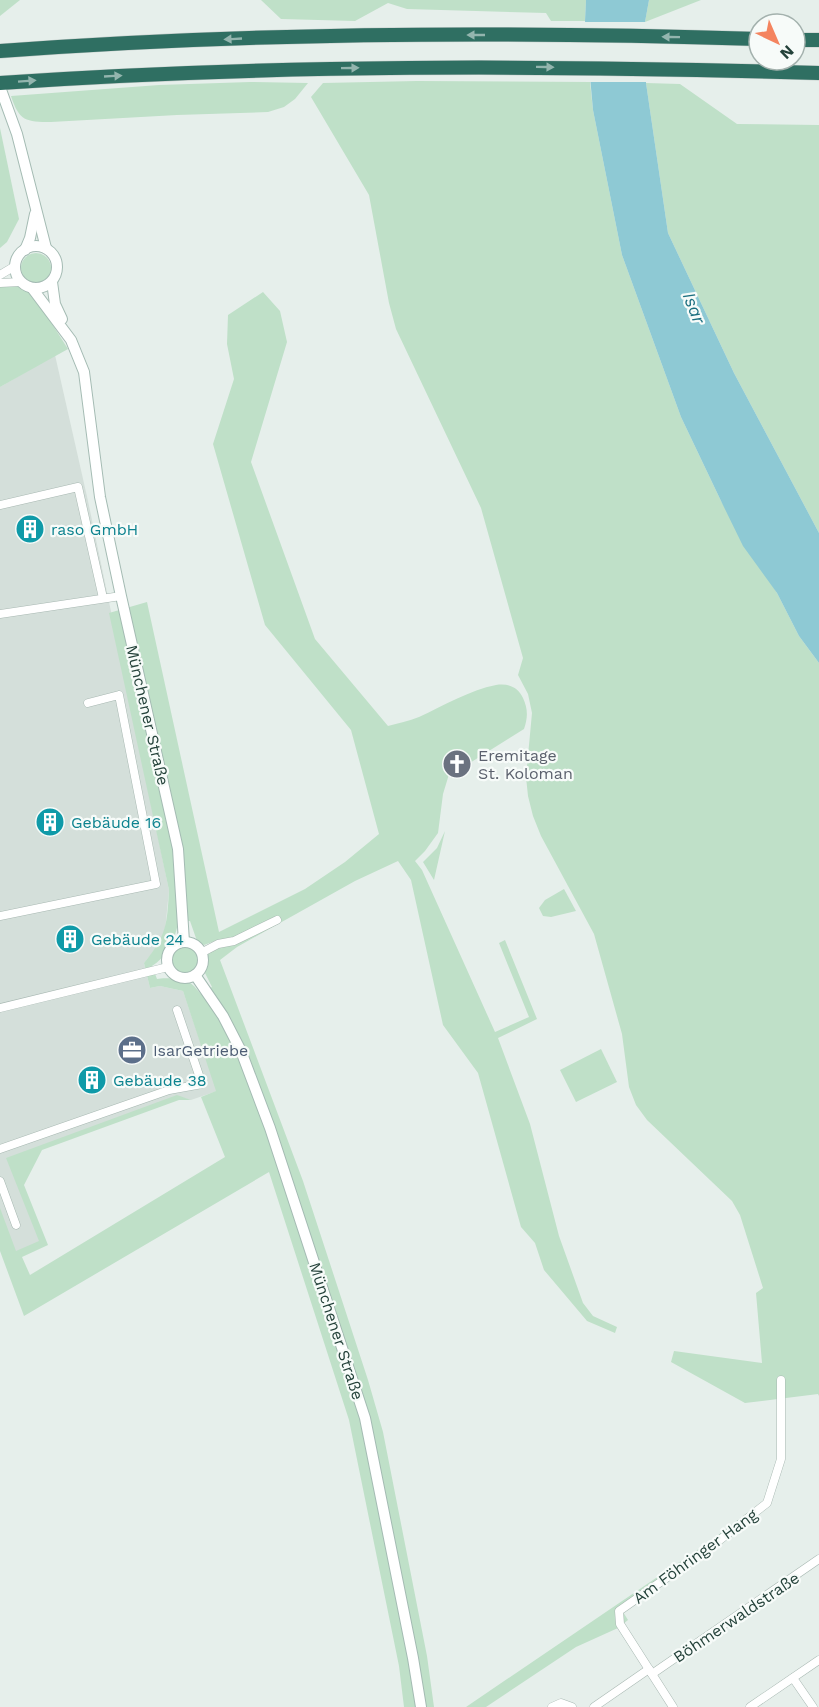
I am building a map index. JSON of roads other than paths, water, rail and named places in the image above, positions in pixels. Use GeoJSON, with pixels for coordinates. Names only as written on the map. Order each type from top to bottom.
{"type":"FeatureCollection","features":[{"type":"Feature","properties":{"kind":"highway"},"geometry":{"type":"LineString","coordinates":[[0,51],[291,36],[505,35],[747,39]]}},
{"type":"Feature","properties":{"kind":"highway"},"geometry":{"type":"LineString","coordinates":[[0,85],[55,79],[291,69],[507,67],[730,69],[819,73]]}},
{"type":"Feature","properties":{"kind":"main road"},"geometry":{"type":"LineString","coordinates":[[0,85],[17,134],[46,248],[55,257],[57,263],[52,282],[43,288],[32,288],[20,282],[15,266],[16,260],[25,250],[30,238],[35,210]]}},
{"type":"Feature","properties":{"kind":"main road"},"geometry":{"type":"LineString","coordinates":[[25,250],[31,247],[46,248]]}},
{"type":"Feature","properties":{"kind":"main road","name":"Münchener Straße"},"geometry":{"type":"LineString","coordinates":[[52,282],[55,304],[84,372],[100,497],[178,849],[184,942]]}},
{"type":"Feature","properties":{"kind":"main road","name":"Münchener Straße"},"geometry":{"type":"LineString","coordinates":[[32,288],[67,333]]}},
{"type":"Feature","properties":{"kind":"main road"},"geometry":{"type":"LineString","coordinates":[[192,943],[201,952],[202,964],[195,975],[188,978],[179,977],[168,968],[169,951],[176,944],[192,943]]}},
{"type":"Feature","properties":{"kind":"main road","name":"Münchener Straße"},"geometry":{"type":"LineString","coordinates":[[195,975],[223,1016],[240,1051],[270,1128],[365,1418],[413,1658],[420,1707]]}},
{"type":"Feature","properties":{"kind":"street"},"geometry":{"type":"LineString","coordinates":[[0,275],[15,266]]}},
{"type":"Feature","properties":{"kind":"street"},"geometry":{"type":"LineString","coordinates":[[0,283],[20,282]]}},
{"type":"Feature","properties":{"kind":"street"},"geometry":{"type":"LineString","coordinates":[[0,505],[78,487],[103,598]]}},
{"type":"Feature","properties":{"kind":"street"},"geometry":{"type":"LineString","coordinates":[[0,614],[121,596]]}},
{"type":"Feature","properties":{"kind":"street","name":"Münchener Straße"},"geometry":{"type":"LineString","coordinates":[[0,916],[156,884],[119,695],[88,703]]}},
{"type":"Feature","properties":{"kind":"street"},"geometry":{"type":"LineString","coordinates":[[201,952],[218,944],[234,941],[277,920]]}},
{"type":"Feature","properties":{"kind":"street"},"geometry":{"type":"LineString","coordinates":[[0,1008],[168,968]]}},
{"type":"Feature","properties":{"kind":"street"},"geometry":{"type":"LineString","coordinates":[[0,1149],[169,1090],[202,1084],[177,1010]]}},
{"type":"Feature","properties":{"kind":"street"},"geometry":{"type":"LineString","coordinates":[[0,1181],[16,1225]]}},
{"type":"Feature","properties":{"kind":"street","name":"Am Föhringer Hang"},"geometry":{"type":"LineString","coordinates":[[651,1671],[620,1624],[619,1611],[712,1546],[767,1503],[781,1459],[781,1380]]}},
{"type":"Feature","properties":{"kind":"street","name":"Böhmerwaldstraße"},"geometry":{"type":"LineString","coordinates":[[594,1707],[819,1559]]}},
{"type":"Feature","properties":{"kind":"street"},"geometry":{"type":"LineString","coordinates":[[750,1707],[819,1660]]}},
{"type":"Feature","properties":{"kind":"street"},"geometry":{"type":"LineString","coordinates":[[651,1671],[673,1707]]}},
{"type":"Feature","properties":{"kind":"street"},"geometry":{"type":"LineString","coordinates":[[793,1678],[813,1707]]}},
{"type":"Feature","properties":{"kind":"street"},"geometry":{"type":"LineString","coordinates":[[552,1707],[561,1702],[572,1707]]}},
{"type":"Feature","properties":{"kind":"water","name":"Isar"},"geometry":{"type":"Polygon","coordinates":[[[586,0],[649,0],[645,22],[646,83],[668,233],[734,373],[819,533],[819,663],[799,636],[777,593],[743,546],[721,501],[681,417],[622,255],[593,110],[585,21],[586,0]]]}},
{"type":"Feature","properties":{"kind":"place","name":"raso GmbH"},"geometry":{"type":"Point","coordinates":[30,529]}},
{"type":"Feature","properties":{"kind":"place","name":"Eremitage St. Koloman"},"geometry":{"type":"Point","coordinates":[457,764]}},
{"type":"Feature","properties":{"kind":"place","name":"Gebäude 16"},"geometry":{"type":"Point","coordinates":[50,822]}},
{"type":"Feature","properties":{"kind":"place","name":"Gebäude 24"},"geometry":{"type":"Point","coordinates":[70,939]}},
{"type":"Feature","properties":{"kind":"place","name":"IsarGetriebe"},"geometry":{"type":"Point","coordinates":[132,1050]}},
{"type":"Feature","properties":{"kind":"place","name":"Gebäude 38"},"geometry":{"type":"Point","coordinates":[92,1080]}}]}
